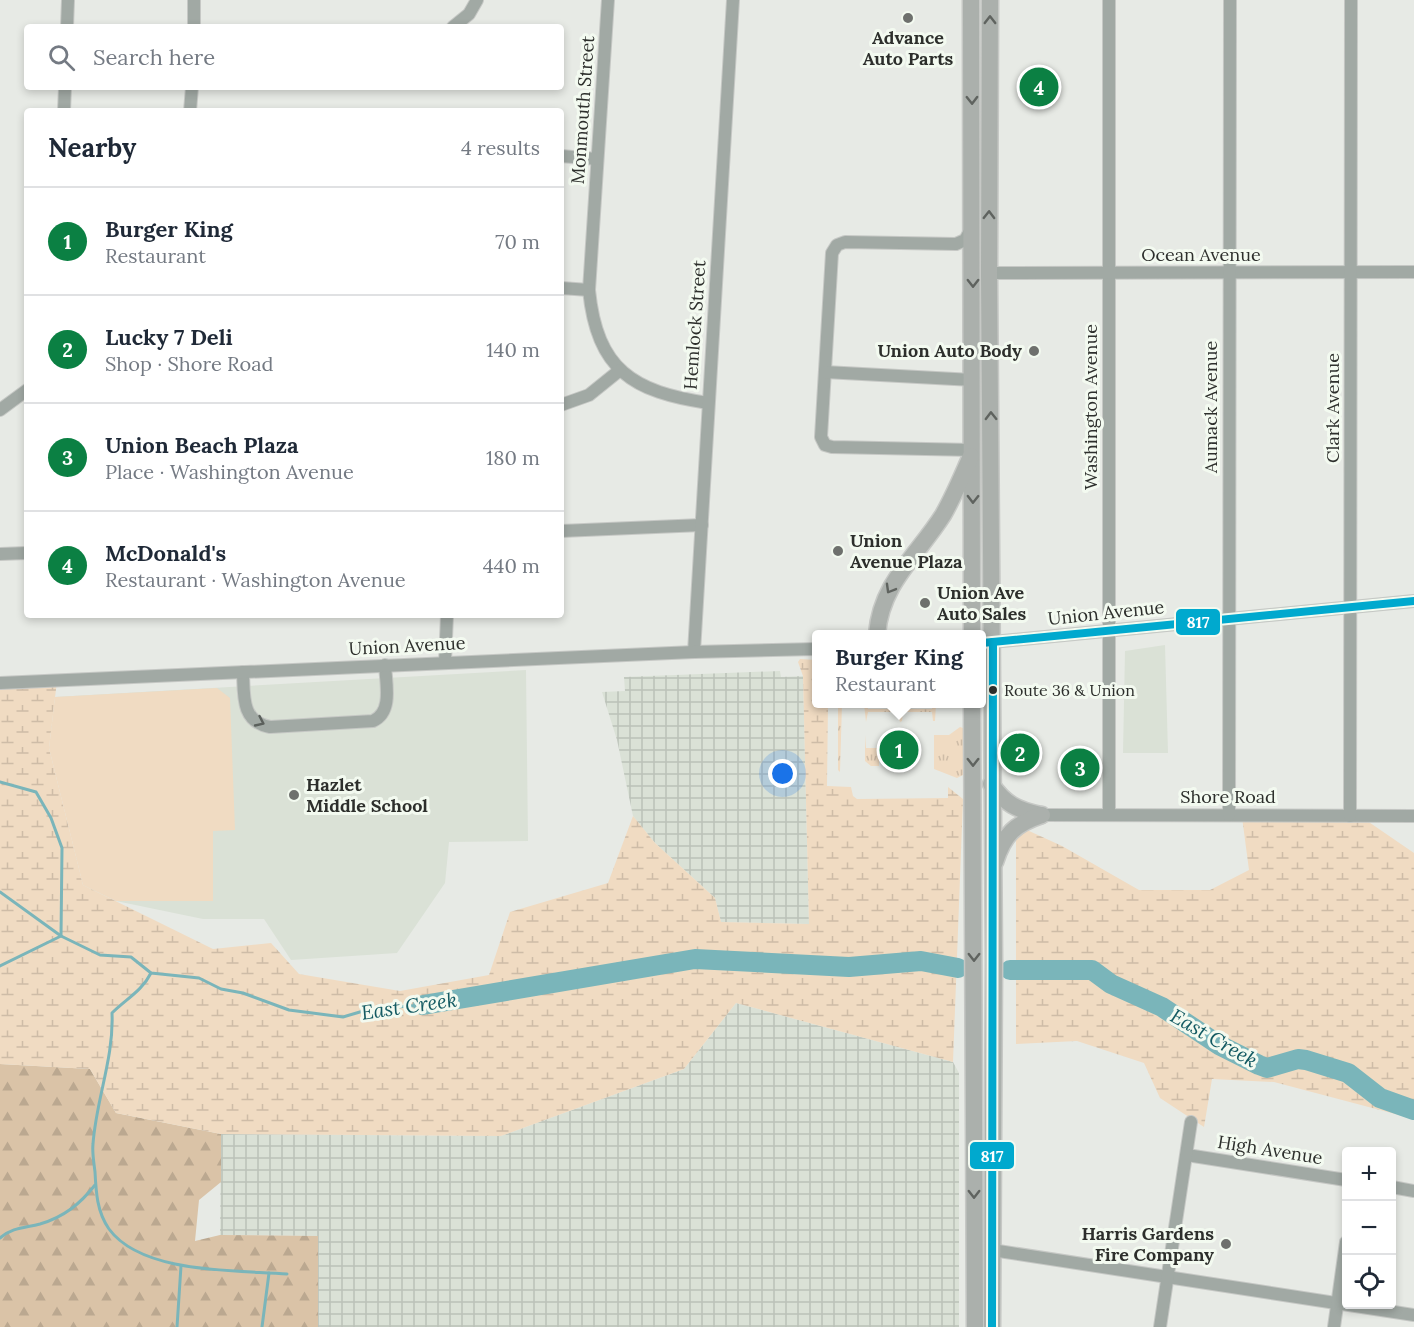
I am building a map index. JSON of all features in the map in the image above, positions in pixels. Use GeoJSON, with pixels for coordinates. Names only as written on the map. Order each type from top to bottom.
{"type":"FeatureCollection","features":[{"type":"Feature","properties":{"kind":"highway"},"geometry":{"type":"LineString","coordinates":[[971,0],[974,450],[972,630]]}},
{"type":"Feature","properties":{"kind":"highway"},"geometry":{"type":"LineString","coordinates":[[990,0],[987,642],[994,962],[992,1327]]}},
{"type":"Feature","properties":{"kind":"highway"},"geometry":{"type":"LineString","coordinates":[[878,630],[879,615],[887,594],[942,516],[974,450]]}},
{"type":"Feature","properties":{"kind":"highway"},"geometry":{"type":"LineString","coordinates":[[972,708],[975,1327]]}},
{"type":"Feature","properties":{"kind":"highway"},"geometry":{"type":"LineString","coordinates":[[991,783],[999,796],[1013,807],[1042,815]]}},
{"type":"Feature","properties":{"kind":"highway"},"geometry":{"type":"LineString","coordinates":[[991,875],[1009,831],[1018,824],[1042,815]]}},
{"type":"Feature","properties":{"kind":"street"},"geometry":{"type":"LineString","coordinates":[[67,24],[68,0]]}},
{"type":"Feature","properties":{"kind":"street"},"geometry":{"type":"LineString","coordinates":[[194,0],[194,24]]}},
{"type":"Feature","properties":{"kind":"street"},"geometry":{"type":"LineString","coordinates":[[457,24],[469,14],[477,0]]}},
{"type":"Feature","properties":{"kind":"street","name":"Monmouth Street"},"geometry":{"type":"LineString","coordinates":[[608,0],[590,290],[592,317],[597,335],[620,370],[635,382],[657,393],[708,403]]}},
{"type":"Feature","properties":{"kind":"street","name":"Hemlock Street"},"geometry":{"type":"LineString","coordinates":[[694,652],[733,0]]}},
{"type":"Feature","properties":{"kind":"street","name":"Washington Avenue"},"geometry":{"type":"LineString","coordinates":[[1109,0],[1110,814]]}},
{"type":"Feature","properties":{"kind":"street","name":"Aumack Avenue"},"geometry":{"type":"LineString","coordinates":[[1229,815],[1230,0]]}},
{"type":"Feature","properties":{"kind":"street","name":"Clark Avenue"},"geometry":{"type":"LineString","coordinates":[[1350,816],[1351,0]]}},
{"type":"Feature","properties":{"kind":"street"},"geometry":{"type":"LineString","coordinates":[[64,108],[65,90]]}},
{"type":"Feature","properties":{"kind":"street"},"geometry":{"type":"LineString","coordinates":[[190,108],[192,90]]}},
{"type":"Feature","properties":{"kind":"street"},"geometry":{"type":"LineString","coordinates":[[564,156],[597,159]]}},
{"type":"Feature","properties":{"kind":"street"},"geometry":{"type":"LineString","coordinates":[[973,225],[965,240],[956,244],[845,242],[837,245],[832,253],[821,437],[825,445],[832,447],[974,450]]}},
{"type":"Feature","properties":{"kind":"street","name":"Ocean Avenue"},"geometry":{"type":"LineString","coordinates":[[989,273],[1414,272]]}},
{"type":"Feature","properties":{"kind":"street"},"geometry":{"type":"LineString","coordinates":[[564,288],[590,290]]}},
{"type":"Feature","properties":{"kind":"street"},"geometry":{"type":"LineString","coordinates":[[564,404],[589,395],[620,370]]}},
{"type":"Feature","properties":{"kind":"street"},"geometry":{"type":"LineString","coordinates":[[825,372],[973,380]]}},
{"type":"Feature","properties":{"kind":"street"},"geometry":{"type":"LineString","coordinates":[[0,410],[24,392]]}},
{"type":"Feature","properties":{"kind":"street"},"geometry":{"type":"LineString","coordinates":[[564,531],[702,525]]}},
{"type":"Feature","properties":{"kind":"street"},"geometry":{"type":"LineString","coordinates":[[0,554],[24,553]]}},
{"type":"Feature","properties":{"kind":"street","name":"Union Avenue"},"geometry":{"type":"LineString","coordinates":[[987,642],[1109,632],[1414,600]]}},
{"type":"Feature","properties":{"kind":"street"},"geometry":{"type":"LineString","coordinates":[[445,662],[447,618]]}},
{"type":"Feature","properties":{"kind":"street","name":"Union Avenue"},"geometry":{"type":"LineString","coordinates":[[0,683],[445,662],[812,649]]}},
{"type":"Feature","properties":{"kind":"street"},"geometry":{"type":"LineString","coordinates":[[243,672],[244,700],[249,716],[262,725],[270,727],[373,721],[380,718],[386,707],[385,665]]}},
{"type":"Feature","properties":{"kind":"street","name":"Shore Road"},"geometry":{"type":"LineString","coordinates":[[1042,815],[1414,816]]}},
{"type":"Feature","properties":{"kind":"street"},"geometry":{"type":"LineString","coordinates":[[1160,1327],[1191,1122]]}},
{"type":"Feature","properties":{"kind":"street","name":"High Avenue"},"geometry":{"type":"LineString","coordinates":[[1187,1155],[1342,1179]]}},
{"type":"Feature","properties":{"kind":"street"},"geometry":{"type":"LineString","coordinates":[[1396,1188],[1414,1191]]}},
{"type":"Feature","properties":{"kind":"street"},"geometry":{"type":"LineString","coordinates":[[992,1250],[1414,1315]]}},
{"type":"Feature","properties":{"kind":"street"},"geometry":{"type":"LineString","coordinates":[[1334,1327],[1345,1255]]}},
{"type":"Feature","properties":{"kind":"shaded area"},"geometry":{"type":"Polygon","coordinates":[[[1165,645],[1168,753],[1123,753],[1125,651],[1165,645]]]}},
{"type":"Feature","properties":{"kind":"shaded area","name":"Hazlet Middle School"},"geometry":{"type":"Polygon","coordinates":[[[526,670],[528,841],[449,842],[445,883],[397,953],[291,960],[264,919],[203,919],[116,901],[83,885],[55,697],[526,670]]]}},
{"type":"Feature","properties":{"kind":"shaded area"},"geometry":{"type":"Polygon","coordinates":[[[780,671],[781,677],[803,676],[809,924],[721,922],[715,898],[655,843],[633,816],[617,740],[602,692],[625,691],[624,677],[780,671]]]}},
{"type":"Feature","properties":{"kind":"shaded area"},"geometry":{"type":"Polygon","coordinates":[[[736,1003],[953,1062],[959,1073],[959,1327],[318,1327],[318,1236],[220,1235],[221,1134],[501,1136],[684,1069],[736,1003]]]}},
{"type":"Feature","properties":{"kind":"green space"},"geometry":{"type":"Polygon","coordinates":[[[800,659],[812,660],[812,708],[828,708],[827,786],[851,787],[853,796],[857,799],[948,798],[948,787],[963,799],[953,1062],[736,1003],[684,1069],[501,1136],[221,1134],[116,1113],[90,1069],[0,1064],[0,678],[57,681],[49,748],[83,885],[213,949],[271,943],[299,974],[400,991],[489,975],[510,912],[608,883],[633,816],[655,843],[715,898],[721,922],[809,924],[803,676],[798,662],[800,659]]]}},
{"type":"Feature","properties":{"kind":"green space"},"geometry":{"type":"Polygon","coordinates":[[[217,688],[230,698],[235,830],[213,831],[213,901],[116,901],[83,885],[49,748],[55,697],[217,688]]]}},
{"type":"Feature","properties":{"kind":"green space"},"geometry":{"type":"Polygon","coordinates":[[[838,708],[842,708],[840,772],[838,770],[838,708]]]}},
{"type":"Feature","properties":{"kind":"green space"},"geometry":{"type":"Polygon","coordinates":[[[864,708],[936,708],[935,721],[933,721],[932,712],[903,712],[900,722],[897,712],[868,712],[866,722],[864,708]]]}},
{"type":"Feature","properties":{"kind":"green space"},"geometry":{"type":"Polygon","coordinates":[[[960,727],[963,728],[963,775],[957,778],[934,769],[934,735],[949,735],[960,727]]]}},
{"type":"Feature","properties":{"kind":"green space"},"geometry":{"type":"Polygon","coordinates":[[[865,735],[866,748],[879,748],[879,766],[871,766],[865,761],[865,735]]]}},
{"type":"Feature","properties":{"kind":"green space"},"geometry":{"type":"Polygon","coordinates":[[[1360,816],[1414,853],[1414,1119],[1274,1082],[1212,1079],[1204,1127],[1160,1098],[1144,1063],[1077,1041],[1016,1044],[1016,825],[1062,846],[1139,890],[1210,890],[1249,870],[1242,817],[1360,816]]]}},
{"type":"Feature","properties":{"kind":"green space"},"geometry":{"type":"Polygon","coordinates":[[[0,1064],[90,1069],[116,1113],[221,1134],[221,1182],[199,1200],[195,1241],[220,1235],[318,1236],[318,1327],[0,1327],[0,1064]]]}},
{"type":"Feature","properties":{"kind":"waterway","name":"East Creek"},"geometry":{"type":"LineString","coordinates":[[0,782],[36,792],[51,818],[62,848],[61,936],[100,955],[131,957],[151,973],[199,978],[221,989],[243,993],[289,1010],[343,1017],[370,1009],[423,1005]]}},
{"type":"Feature","properties":{"kind":"waterway","name":"East Creek"},"geometry":{"type":"LineString","coordinates":[[0,892],[61,936],[0,966]]}},
{"type":"Feature","properties":{"kind":"waterway","name":"East Creek"},"geometry":{"type":"LineString","coordinates":[[423,1005],[695,959],[849,967],[921,961],[958,968]]}},
{"type":"Feature","properties":{"kind":"waterway","name":"East Creek"},"geometry":{"type":"LineString","coordinates":[[1010,970],[1092,970],[1111,984],[1162,1007],[1219,1045],[1259,1065],[1267,1068],[1298,1059],[1306,1060],[1348,1073],[1380,1098],[1414,1110]]}},
{"type":"Feature","properties":{"kind":"waterway"},"geometry":{"type":"LineString","coordinates":[[151,973],[138,990],[112,1013],[108,1063],[93,1147],[97,1194],[102,1216],[109,1229],[124,1244],[166,1262],[217,1270],[287,1274]]}},
{"type":"Feature","properties":{"kind":"waterway"},"geometry":{"type":"LineString","coordinates":[[0,1238],[14,1230],[40,1224],[64,1214],[95,1185]]}},
{"type":"Feature","properties":{"kind":"waterway"},"geometry":{"type":"LineString","coordinates":[[177,1327],[181,1266]]}},
{"type":"Feature","properties":{"kind":"waterway"},"geometry":{"type":"LineString","coordinates":[[262,1327],[269,1273]]}},
{"type":"Feature","properties":{"kind":"transit line","name":"817"},"geometry":{"type":"LineString","coordinates":[[986,643],[1414,601]]}},
{"type":"Feature","properties":{"kind":"transit line","name":"817"},"geometry":{"type":"LineString","coordinates":[[992,1327],[993,642]]}},
{"type":"Feature","properties":{"kind":"place","name":"Advance Auto Parts"},"geometry":{"type":"Point","coordinates":[908,18]}},
{"type":"Feature","properties":{"kind":"place","name":"McDonald's"},"geometry":{"type":"Point","coordinates":[1039,87]}},
{"type":"Feature","properties":{"kind":"place","name":"Union Auto Body"},"geometry":{"type":"Point","coordinates":[1034,351]}},
{"type":"Feature","properties":{"kind":"place","name":"Union Avenue Plaza"},"geometry":{"type":"Point","coordinates":[838,551]}},
{"type":"Feature","properties":{"kind":"place","name":"Union Ave Auto Sales"},"geometry":{"type":"Point","coordinates":[925,603]}},
{"type":"Feature","properties":{"kind":"place","name":"Route 36 & Union"},"geometry":{"type":"Point","coordinates":[993,690]}},
{"type":"Feature","properties":{"kind":"place","name":"Burger King"},"geometry":{"type":"Point","coordinates":[899,750]}},
{"type":"Feature","properties":{"kind":"place","name":"Lucky 7 Deli"},"geometry":{"type":"Point","coordinates":[1020,753]}},
{"type":"Feature","properties":{"kind":"place","name":"Union Beach Plaza"},"geometry":{"type":"Point","coordinates":[1080,768]}},
{"type":"Feature","properties":{"kind":"place","name":"Hazlet Middle School"},"geometry":{"type":"Point","coordinates":[294,795]}},
{"type":"Feature","properties":{"kind":"place","name":"Harris Gardens Fire Company"},"geometry":{"type":"Point","coordinates":[1226,1244]}}]}
